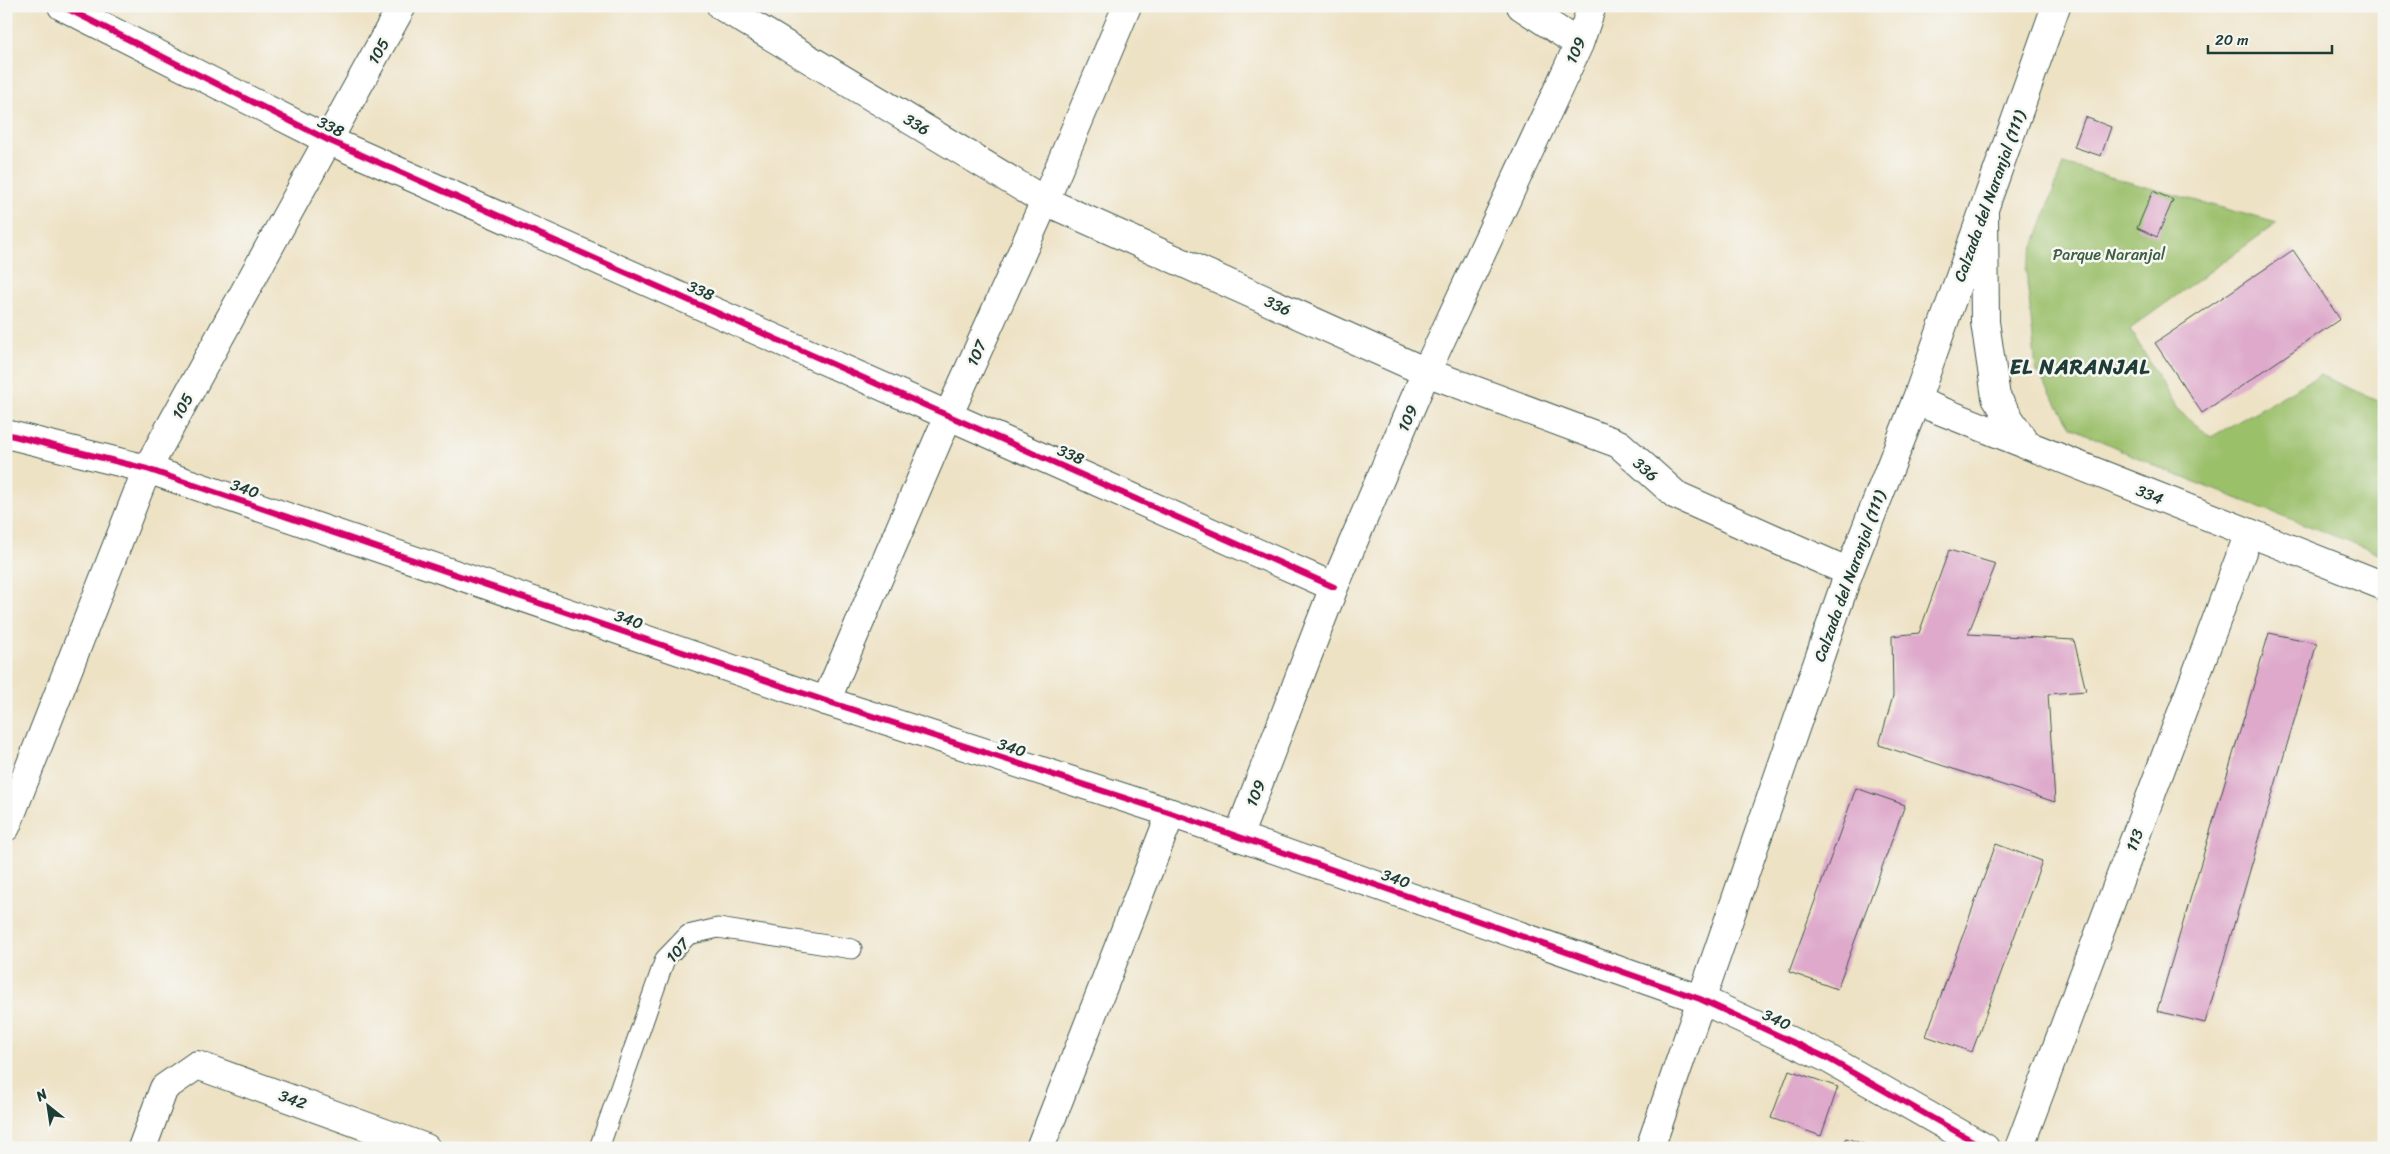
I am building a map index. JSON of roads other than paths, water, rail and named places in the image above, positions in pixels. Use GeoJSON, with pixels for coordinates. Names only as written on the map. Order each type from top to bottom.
{"type":"FeatureCollection","features":[{"type":"Feature","properties":{"kind":"street","name":"338"},"geometry":{"type":"LineString","coordinates":[[62,6],[328,140],[1334,587]]}},
{"type":"Feature","properties":{"kind":"street","name":"105"},"geometry":{"type":"LineString","coordinates":[[6,827],[147,469],[402,6]]}},
{"type":"Feature","properties":{"kind":"street","name":"336"},"geometry":{"type":"LineString","coordinates":[[721,6],[1045,201],[1426,372],[1619,444],[1676,495],[1849,572]]}},
{"type":"Feature","properties":{"kind":"street","name":"107"},"geometry":{"type":"LineString","coordinates":[[826,701],[948,414],[1045,201],[1127,6]]}},
{"type":"Feature","properties":{"kind":"street"},"geometry":{"type":"LineString","coordinates":[[1521,6],[1579,44]]}},
{"type":"Feature","properties":{"kind":"street","name":"109"},"geometry":{"type":"LineString","coordinates":[[1238,837],[1334,587],[1426,372],[1579,44],[1592,6]]}},
{"type":"Feature","properties":{"kind":"street","name":"Calzada del Naranjal (111)"},"geometry":{"type":"LineString","coordinates":[[1650,1148],[1849,572],[1916,401],[2056,6]]}},
{"type":"Feature","properties":{"kind":"street"},"geometry":{"type":"LineString","coordinates":[[1984,210],[1985,322],[1996,397],[2026,445]]}},
{"type":"Feature","properties":{"kind":"street","name":"334"},"geometry":{"type":"LineString","coordinates":[[1916,401],[2384,586]]}},
{"type":"Feature","properties":{"kind":"street","name":"340"},"geometry":{"type":"LineString","coordinates":[[6,434],[147,469],[826,701],[1171,813],[1700,999],[1827,1058],[1986,1148]]}},
{"type":"Feature","properties":{"kind":"street","name":"113"},"geometry":{"type":"LineString","coordinates":[[2019,1148],[2249,533]]}},
{"type":"Feature","properties":{"kind":"street"},"geometry":{"type":"LineString","coordinates":[[1040,1148],[1171,813]]}},
{"type":"Feature","properties":{"kind":"street","name":"342"},"geometry":{"type":"LineString","coordinates":[[142,1148],[164,1088],[197,1065],[426,1148]]}},
{"type":"Feature","properties":{"kind":"lane","name":"107"},"geometry":{"type":"LineString","coordinates":[[599,1148],[665,959],[688,935],[718,928],[852,949]]}},
{"type":"Feature","properties":{"kind":"district","name":"EL NARANJAL"},"geometry":{"type":"Point","coordinates":[2080,367]}},
{"type":"Feature","properties":{"kind":"park label","name":"Parque Naranjal"},"geometry":{"type":"Point","coordinates":[2109,254]}}]}
